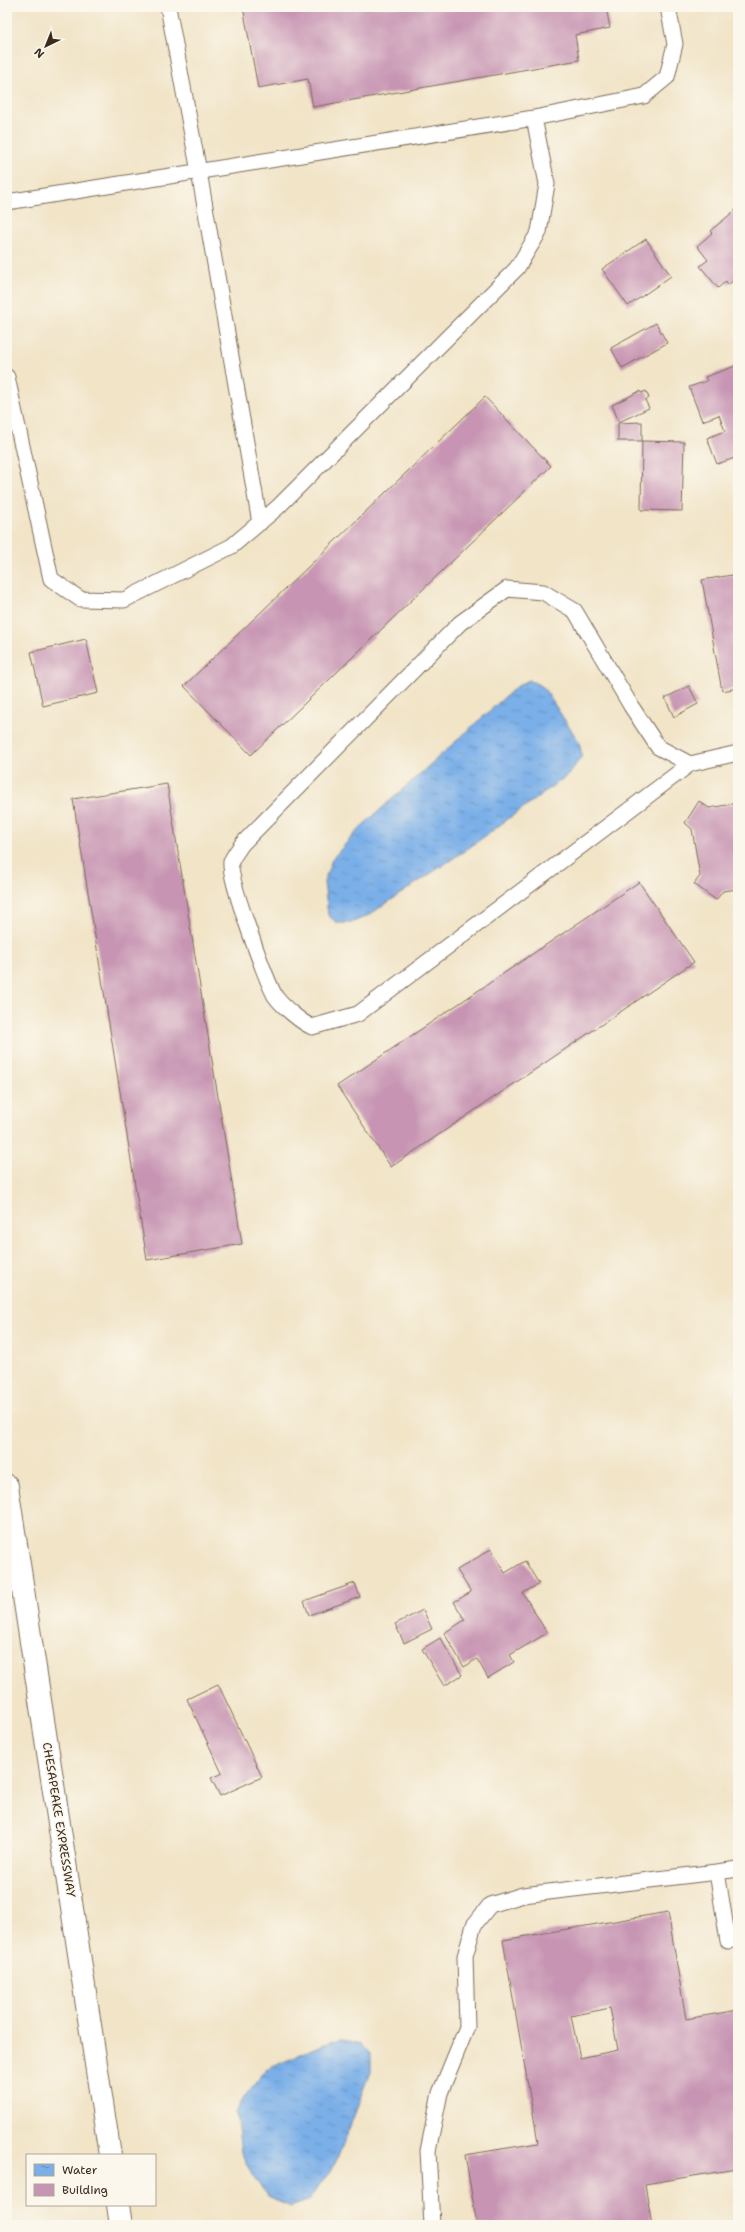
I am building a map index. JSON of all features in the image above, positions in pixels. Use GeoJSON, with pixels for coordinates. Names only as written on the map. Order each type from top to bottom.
{"type":"FeatureCollection","features":[{"type":"Feature","properties":{"kind":"highway","name":"CHESAPEAKE EXPRESSWAY"},"geometry":{"type":"LineString","coordinates":[[7,1486],[110,2154]]}},
{"type":"Feature","properties":{"kind":"highway"},"geometry":{"type":"LineString","coordinates":[[118,2206],[121,2225]]}},
{"type":"Feature","properties":{"kind":"lane"},"geometry":{"type":"LineString","coordinates":[[168,7],[200,172],[260,523]]}},
{"type":"Feature","properties":{"kind":"lane"},"geometry":{"type":"LineString","coordinates":[[7,202],[534,118],[644,96],[667,77],[675,44],[668,7]]}},
{"type":"Feature","properties":{"kind":"lane"},"geometry":{"type":"LineString","coordinates":[[7,377],[51,579],[80,599],[124,600],[232,546],[260,523],[517,268],[539,232],[547,184],[534,118]]}},
{"type":"Feature","properties":{"kind":"lane"},"geometry":{"type":"LineString","coordinates":[[690,764],[658,748],[631,706],[575,611],[543,592],[507,589],[460,623],[242,844],[231,862],[233,882],[240,905],[276,996],[302,1022],[312,1027],[358,1014],[690,764],[738,753]]}},
{"type":"Feature","properties":{"kind":"lane"},"geometry":{"type":"LineString","coordinates":[[432,2225],[428,2151],[440,2093],[467,2027],[465,1956],[474,1925],[490,1905],[523,1895],[738,1869]]}},
{"type":"Feature","properties":{"kind":"lane"},"geometry":{"type":"LineString","coordinates":[[718,1872],[728,1941],[738,1940]]}},
{"type":"Feature","properties":{"kind":"water"},"geometry":{"type":"Polygon","coordinates":[[[529,680],[543,687],[579,742],[582,756],[569,774],[470,847],[369,915],[351,923],[337,923],[328,915],[324,882],[332,859],[360,828],[516,687],[529,680]]]}},
{"type":"Feature","properties":{"kind":"water"},"geometry":{"type":"Polygon","coordinates":[[[339,2039],[361,2044],[371,2055],[371,2072],[336,2162],[310,2200],[291,2207],[270,2198],[253,2177],[241,2152],[236,2114],[241,2101],[266,2070],[314,2048],[339,2039]]]}},
{"type":"Feature","properties":{"kind":"building"},"geometry":{"type":"Polygon","coordinates":[[[243,7],[606,7],[610,28],[575,35],[579,60],[313,107],[308,79],[258,88],[243,7]]]}},
{"type":"Feature","properties":{"kind":"building"},"geometry":{"type":"Polygon","coordinates":[[[738,208],[738,276],[728,285],[726,281],[718,288],[700,266],[708,260],[697,246],[712,233],[710,231],[738,208]]]}},
{"type":"Feature","properties":{"kind":"building"},"geometry":{"type":"Polygon","coordinates":[[[646,239],[671,276],[628,306],[602,269],[646,239]]]}},
{"type":"Feature","properties":{"kind":"building"},"geometry":{"type":"Polygon","coordinates":[[[656,323],[667,343],[622,368],[611,348],[656,323]]]}},
{"type":"Feature","properties":{"kind":"building"},"geometry":{"type":"Polygon","coordinates":[[[738,365],[738,467],[735,458],[717,464],[707,438],[725,431],[719,415],[702,421],[689,387],[707,381],[705,377],[738,365]]]}},
{"type":"Feature","properties":{"kind":"building"},"geometry":{"type":"Polygon","coordinates":[[[640,391],[641,393],[646,391],[649,398],[645,400],[649,408],[619,422],[612,405],[640,391]]]}},
{"type":"Feature","properties":{"kind":"building"},"geometry":{"type":"Polygon","coordinates":[[[485,397],[551,466],[251,755],[184,686],[485,397]]]}},
{"type":"Feature","properties":{"kind":"building"},"geometry":{"type":"Polygon","coordinates":[[[642,422],[642,441],[618,441],[618,423],[642,422]]]}},
{"type":"Feature","properties":{"kind":"building"},"geometry":{"type":"Polygon","coordinates":[[[642,441],[684,442],[682,511],[641,510],[642,441]]]}},
{"type":"Feature","properties":{"kind":"building"},"geometry":{"type":"Polygon","coordinates":[[[738,574],[738,688],[722,691],[702,580],[738,574]]]}},
{"type":"Feature","properties":{"kind":"building"},"geometry":{"type":"Polygon","coordinates":[[[86,639],[98,693],[43,706],[31,652],[86,639]]]}},
{"type":"Feature","properties":{"kind":"building"},"geometry":{"type":"Polygon","coordinates":[[[689,686],[698,704],[674,717],[665,698],[689,686]]]}},
{"type":"Feature","properties":{"kind":"building"},"geometry":{"type":"Polygon","coordinates":[[[167,784],[242,1244],[147,1260],[73,799],[167,784]]]}},
{"type":"Feature","properties":{"kind":"building"},"geometry":{"type":"Polygon","coordinates":[[[699,801],[709,808],[738,803],[738,889],[723,891],[716,900],[694,884],[700,876],[692,829],[685,823],[699,801]]]}},
{"type":"Feature","properties":{"kind":"building"},"geometry":{"type":"Polygon","coordinates":[[[639,882],[694,962],[391,1167],[337,1086],[639,882]]]}},
{"type":"Feature","properties":{"kind":"building"},"geometry":{"type":"Polygon","coordinates":[[[491,1549],[505,1573],[525,1561],[539,1584],[523,1593],[547,1633],[510,1655],[514,1662],[488,1678],[477,1659],[464,1667],[444,1633],[465,1620],[454,1602],[471,1592],[457,1570],[491,1549]]]}},
{"type":"Feature","properties":{"kind":"building"},"geometry":{"type":"Polygon","coordinates":[[[355,1583],[360,1597],[309,1615],[304,1601],[355,1583]]]}},
{"type":"Feature","properties":{"kind":"building"},"geometry":{"type":"Polygon","coordinates":[[[423,1610],[432,1629],[404,1643],[395,1624],[423,1610]]]}},
{"type":"Feature","properties":{"kind":"building"},"geometry":{"type":"Polygon","coordinates":[[[440,1638],[462,1675],[444,1686],[422,1649],[440,1638]]]}},
{"type":"Feature","properties":{"kind":"building"},"geometry":{"type":"Polygon","coordinates":[[[218,1684],[262,1777],[220,1796],[211,1778],[222,1773],[187,1699],[218,1684]]]}},
{"type":"Feature","properties":{"kind":"building"},"geometry":{"type":"Polygon","coordinates":[[[668,1912],[686,2019],[738,2010],[738,2175],[736,2169],[645,2184],[652,2225],[477,2225],[465,2155],[538,2143],[503,1940],[668,1912]],[[610,2008],[571,2016],[580,2058],[618,2050],[610,2008]]]}}]}
